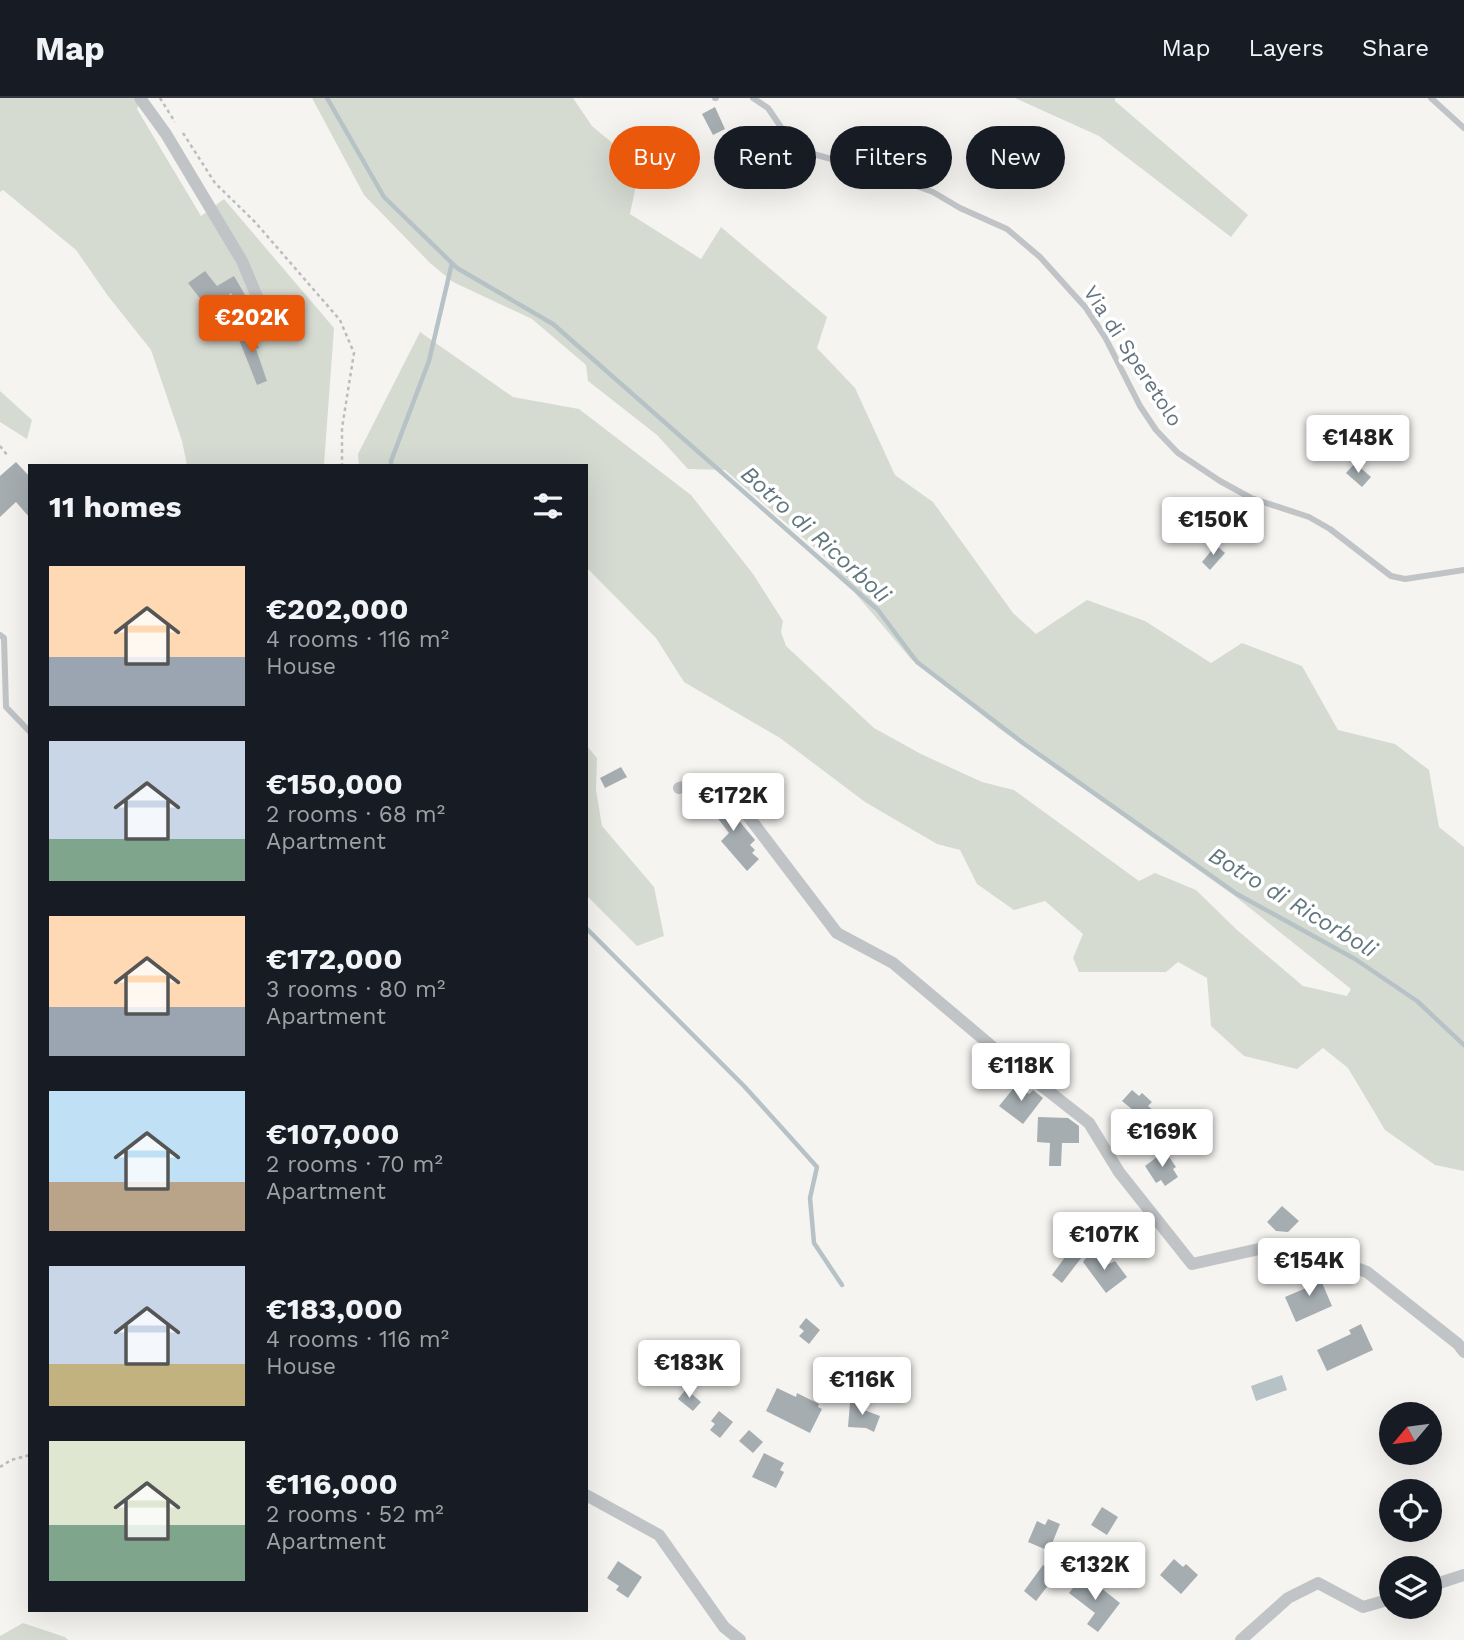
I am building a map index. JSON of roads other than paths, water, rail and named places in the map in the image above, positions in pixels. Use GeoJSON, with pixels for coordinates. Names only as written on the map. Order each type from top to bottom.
{"type":"FeatureCollection","features":[{"type":"Feature","properties":{"kind":"street"},"geometry":{"type":"LineString","coordinates":[[140,98],[166,134],[242,261],[258,299],[258,332]]}},
{"type":"Feature","properties":{"kind":"street"},"geometry":{"type":"LineString","coordinates":[[679,788],[705,781],[742,808],[837,933],[893,963],[995,1049],[1089,1123],[1119,1172],[1192,1264],[1272,1246],[1301,1248],[1367,1272],[1458,1344],[1464,1352]]}},
{"type":"Feature","properties":{"kind":"street"},"geometry":{"type":"LineString","coordinates":[[588,1496],[659,1535],[724,1627],[740,1640]]}},
{"type":"Feature","properties":{"kind":"street"},"geometry":{"type":"LineString","coordinates":[[1442,1582],[1464,1575]]}},
{"type":"Feature","properties":{"kind":"street"},"geometry":{"type":"LineString","coordinates":[[1241,1640],[1288,1598],[1318,1583],[1363,1607],[1379,1602]]}},
{"type":"Feature","properties":{"kind":"lane","name":"Via di Speretolo"},"geometry":{"type":"LineString","coordinates":[[753,98],[768,108],[789,139],[813,154],[872,170],[933,192],[960,208],[1007,229],[1040,257],[1086,308],[1156,429],[1178,453],[1220,481],[1251,498],[1309,517],[1330,528],[1391,576],[1405,579],[1464,570]]}},
{"type":"Feature","properties":{"kind":"lane"},"geometry":{"type":"LineString","coordinates":[[1431,98],[1464,128]]}},
{"type":"Feature","properties":{"kind":"lane"},"geometry":{"type":"LineString","coordinates":[[0,635],[4,638],[6,707],[28,730]]}},
{"type":"Feature","properties":{"kind":"waterway","name":"Botro di Ricorboli"},"geometry":{"type":"LineString","coordinates":[[327,98],[384,197],[457,268],[553,324],[878,610],[917,662],[1023,743],[1237,894],[1355,959],[1417,1001],[1464,1045]]}},
{"type":"Feature","properties":{"kind":"waterway"},"geometry":{"type":"LineString","coordinates":[[391,464],[429,361],[452,263]]}},
{"type":"Feature","properties":{"kind":"waterway"},"geometry":{"type":"LineString","coordinates":[[588,930],[744,1086],[817,1167],[810,1198],[814,1243],[842,1285]]}}]}
